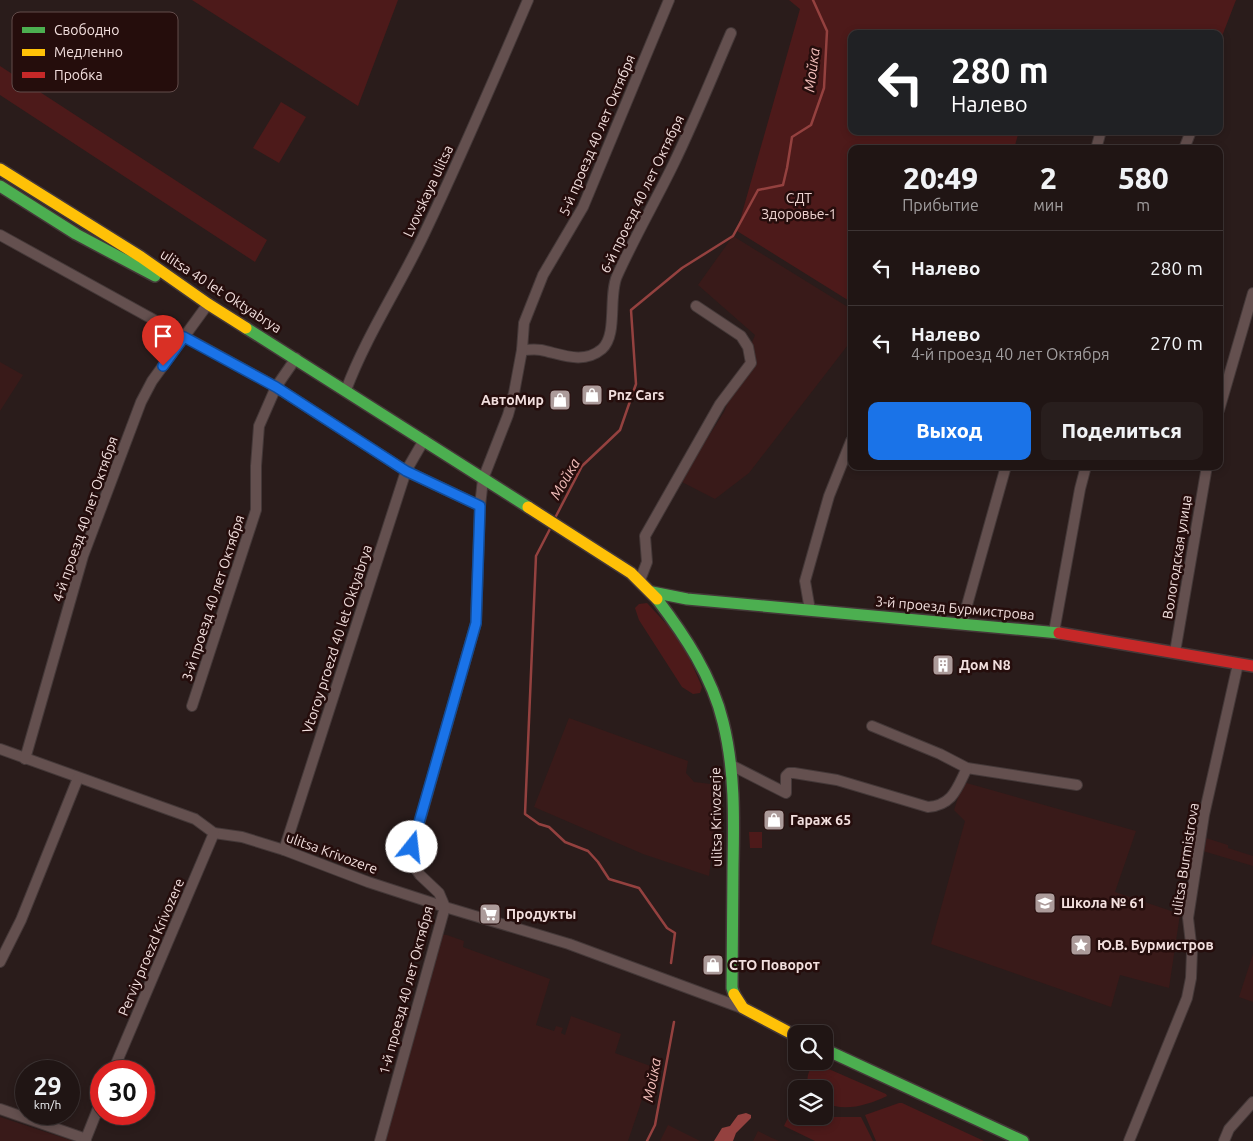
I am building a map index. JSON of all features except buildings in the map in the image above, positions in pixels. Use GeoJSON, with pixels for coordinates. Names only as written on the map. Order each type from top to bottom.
{"type":"FeatureCollection","features":[{"type":"Feature","properties":{"kind":"main road","name":"ulitsa 40 let Oktyabrya"},"geometry":{"type":"LineString","coordinates":[[0,169],[141,257],[208,304],[296,358],[483,479]]}},
{"type":"Feature","properties":{"kind":"main road"},"geometry":{"type":"LineString","coordinates":[[0,186],[32,208],[135,266],[188,291]]}},
{"type":"Feature","properties":{"kind":"main road","name":"ulitsa Krivozerje"},"geometry":{"type":"LineString","coordinates":[[483,479],[570,533],[640,580],[652,592],[681,630],[708,679],[723,721],[731,766],[734,801],[732,988],[736,999],[743,1008]]}},
{"type":"Feature","properties":{"kind":"main road","name":"3-й проезд Бурмистрова"},"geometry":{"type":"LineString","coordinates":[[652,592],[687,599],[1054,632],[1253,666]]}},
{"type":"Feature","properties":{"kind":"main road"},"geometry":{"type":"LineString","coordinates":[[743,1008],[788,1032]]}},
{"type":"Feature","properties":{"kind":"main road"},"geometry":{"type":"LineString","coordinates":[[833,1053],[1023,1141]]}},
{"type":"Feature","properties":{"kind":"street","name":"Lvovskaya ulitsa"},"geometry":{"type":"LineString","coordinates":[[346,390],[359,360],[426,231],[528,0]]}},
{"type":"Feature","properties":{"kind":"street","name":"5-й проезд 40 лет Октября"},"geometry":{"type":"LineString","coordinates":[[480,506],[483,479],[508,415],[514,393],[522,350],[524,324],[541,281],[583,207],[669,0]]}},
{"type":"Feature","properties":{"kind":"street","name":"6-й проезд 40 лет Октября"},"geometry":{"type":"LineString","coordinates":[[522,350],[540,350],[572,358],[590,356],[605,346],[609,338],[613,290],[617,277],[673,165],[731,33]]}},
{"type":"Feature","properties":{"kind":"street"},"geometry":{"type":"LineString","coordinates":[[0,235],[276,387],[406,471],[480,506]]}},
{"type":"Feature","properties":{"kind":"street"},"geometry":{"type":"LineString","coordinates":[[1223,396],[1253,293]]}},
{"type":"Feature","properties":{"kind":"street","name":"4-й проезд 40 лет Октября"},"geometry":{"type":"LineString","coordinates":[[24,759],[83,556],[138,411],[152,381],[208,304]]}},
{"type":"Feature","properties":{"kind":"street"},"geometry":{"type":"LineString","coordinates":[[640,580],[648,562],[646,536],[720,404],[751,363],[748,347],[741,336],[696,306]]}},
{"type":"Feature","properties":{"kind":"street","name":"3-й проезд 40 лет Октября"},"geometry":{"type":"LineString","coordinates":[[192,706],[256,510],[256,466],[259,426],[276,387],[296,358]]}},
{"type":"Feature","properties":{"kind":"street","name":"Vtoroy proezd 40 let Oktyabrya"},"geometry":{"type":"LineString","coordinates":[[284,850],[406,471],[424,440]]}},
{"type":"Feature","properties":{"kind":"street"},"geometry":{"type":"LineString","coordinates":[[810,610],[805,581],[829,496],[848,448]]}},
{"type":"Feature","properties":{"kind":"street"},"geometry":{"type":"LineString","coordinates":[[962,623],[1005,470]]}},
{"type":"Feature","properties":{"kind":"street"},"geometry":{"type":"LineString","coordinates":[[1054,632],[1085,470]]}},
{"type":"Feature","properties":{"kind":"street","name":"Вологодская улица"},"geometry":{"type":"LineString","coordinates":[[1175,652],[1205,470]]}},
{"type":"Feature","properties":{"kind":"street","name":"1-й проезд 40 лет Октября"},"geometry":{"type":"LineString","coordinates":[[380,1141],[445,907],[439,892],[420,875],[409,859],[476,623],[480,506]]}},
{"type":"Feature","properties":{"kind":"street","name":"ulitsa Burmistrova"},"geometry":{"type":"LineString","coordinates":[[1129,1141],[1187,998],[1191,978],[1192,952],[1188,918],[1204,815],[1238,664]]}},
{"type":"Feature","properties":{"kind":"street"},"geometry":{"type":"LineString","coordinates":[[872,726],[940,754],[967,768],[1077,785]]}},
{"type":"Feature","properties":{"kind":"street","name":"ulitsa Krivozere"},"geometry":{"type":"LineString","coordinates":[[0,749],[195,819],[214,833],[242,837],[284,850],[368,882],[569,944],[743,1008]]}},
{"type":"Feature","properties":{"kind":"street"},"geometry":{"type":"LineString","coordinates":[[731,766],[786,793],[786,776],[789,773],[794,773],[837,780],[928,807],[940,805],[951,798],[967,768]]}},
{"type":"Feature","properties":{"kind":"street"},"geometry":{"type":"LineString","coordinates":[[0,962],[21,920],[78,778]]}},
{"type":"Feature","properties":{"kind":"street","name":"Perviy proezd Krivozere"},"geometry":{"type":"LineString","coordinates":[[118,1060],[214,833]]}},
{"type":"Feature","properties":{"kind":"street"},"geometry":{"type":"LineString","coordinates":[[1224,1141],[1229,1129],[1253,1102]]}},
{"type":"Feature","properties":{"kind":"street"},"geometry":{"type":"LineString","coordinates":[[0,1109],[85,1140],[91,1125]]}},
{"type":"Feature","properties":{"kind":"shaded area"},"geometry":{"type":"Polygon","coordinates":[[[733,236],[848,307],[848,345],[749,473],[715,499],[680,481],[724,412],[755,335],[698,285],[733,236]]]}},
{"type":"Feature","properties":{"kind":"shaded area"},"geometry":{"type":"Polygon","coordinates":[[[0,362],[23,375],[0,411],[0,362]]]}},
{"type":"Feature","properties":{"kind":"shaded area"},"geometry":{"type":"Polygon","coordinates":[[[569,718],[688,761],[686,773],[694,782],[711,784],[716,821],[709,876],[643,854],[534,807],[569,718]]]}},
{"type":"Feature","properties":{"kind":"shaded area","name":"Школа № 61"},"geometry":{"type":"Polygon","coordinates":[[[963,782],[1136,831],[1115,892],[1180,914],[1169,988],[1120,975],[1111,1007],[931,944],[965,821],[954,810],[963,782]]]}},
{"type":"Feature","properties":{"kind":"shaded area"},"geometry":{"type":"Polygon","coordinates":[[[1206,838],[1253,856],[1253,866],[1203,851],[1206,838]]]}},
{"type":"Feature","properties":{"kind":"shaded area"},"geometry":{"type":"Polygon","coordinates":[[[434,934],[447,935],[464,941],[463,947],[550,979],[536,1025],[554,1031],[556,1026],[563,1028],[561,1033],[565,1035],[571,1016],[621,1034],[615,1053],[653,1067],[628,1141],[374,1141],[434,934]]]}},
{"type":"Feature","properties":{"kind":"shaded area"},"geometry":{"type":"Polygon","coordinates":[[[1253,954],[1253,1002],[1239,997],[1253,954]]]}},
{"type":"Feature","properties":{"kind":"shaded area"},"geometry":{"type":"Polygon","coordinates":[[[746,1113],[751,1115],[751,1118],[736,1133],[733,1141],[714,1141],[722,1128],[730,1126],[738,1115],[746,1113]]]}},
{"type":"Feature","properties":{"kind":"shaded area"},"geometry":{"type":"Polygon","coordinates":[[[0,1117],[15,1122],[15,1125],[24,1125],[73,1141],[0,1141],[0,1117]]]}},
{"type":"Feature","properties":{"kind":"shaded area"},"geometry":{"type":"Polygon","coordinates":[[[668,1125],[700,1141],[660,1141],[668,1125]]]}},
{"type":"Feature","properties":{"kind":"shaded area"},"geometry":{"type":"Polygon","coordinates":[[[758,1131],[772,1138],[779,1141],[753,1141],[758,1131]]]}},
{"type":"Feature","properties":{"kind":"green space"},"geometry":{"type":"Polygon","coordinates":[[[192,0],[398,0],[358,106],[192,0]]]}},
{"type":"Feature","properties":{"kind":"green space","name":"СДТ Здоровье-1"},"geometry":{"type":"Polygon","coordinates":[[[789,0],[1236,0],[1223,34],[1223,30],[848,30],[848,135],[1018,135],[1015,145],[848,145],[848,300],[737,231],[800,9],[789,0]]]}},
{"type":"Feature","properties":{"kind":"green space"},"geometry":{"type":"Polygon","coordinates":[[[0,66],[12,74],[12,92],[40,92],[267,240],[255,262],[0,95],[0,66]]]}},
{"type":"Feature","properties":{"kind":"green space"},"geometry":{"type":"Polygon","coordinates":[[[281,102],[306,117],[279,163],[253,148],[281,102]]]}},
{"type":"Feature","properties":{"kind":"green space"},"geometry":{"type":"Polygon","coordinates":[[[647,603],[684,646],[702,687],[700,693],[693,694],[682,687],[639,620],[635,608],[639,604],[647,603]]]}},
{"type":"Feature","properties":{"kind":"green space"},"geometry":{"type":"Polygon","coordinates":[[[749,832],[762,832],[762,848],[750,848],[749,832]]]}},
{"type":"Feature","properties":{"kind":"green space"},"geometry":{"type":"Polygon","coordinates":[[[810,1070],[831,1070],[887,1096],[864,1105],[847,1107],[833,1106],[833,1080],[808,1080],[810,1070]]]}},
{"type":"Feature","properties":{"kind":"green space"},"geometry":{"type":"Polygon","coordinates":[[[899,1103],[984,1141],[876,1141],[865,1115],[899,1103]]]}},
{"type":"Feature","properties":{"kind":"green space"},"geometry":{"type":"Polygon","coordinates":[[[833,1117],[861,1117],[873,1141],[815,1141],[784,1126],[788,1118],[788,1125],[833,1125],[833,1117]]]}},
{"type":"Feature","properties":{"kind":"waterway","name":"Мойка"},"geometry":{"type":"LineString","coordinates":[[555,518],[582,466],[620,430],[636,384],[631,310],[682,268],[733,236],[758,190],[783,185],[792,137],[811,125],[824,88],[827,31],[813,0]]}},
{"type":"Feature","properties":{"kind":"waterway","name":"Мойка"},"geometry":{"type":"LineString","coordinates":[[551,527],[536,556],[525,814],[539,824],[549,827],[565,842],[588,851],[609,879],[639,888],[667,928],[675,933],[671,963]]}},
{"type":"Feature","properties":{"kind":"waterway","name":"Мойка"},"geometry":{"type":"LineString","coordinates":[[647,1141],[655,1125],[674,1022]]}},
{"type":"Feature","properties":{"kind":"traffic: fast"},"geometry":{"type":"LineString","coordinates":[[0,186],[76,234],[155,276]]}},
{"type":"Feature","properties":{"kind":"traffic: fast"},"geometry":{"type":"LineString","coordinates":[[246,328],[528,507]]}},
{"type":"Feature","properties":{"kind":"traffic: fast"},"geometry":{"type":"LineString","coordinates":[[652,592],[687,599],[1059,633]]}},
{"type":"Feature","properties":{"kind":"traffic: fast"},"geometry":{"type":"LineString","coordinates":[[657,599],[678,627],[705,673],[718,705],[727,740],[732,776],[733,812],[732,988],[734,994]]}},
{"type":"Feature","properties":{"kind":"traffic: fast"},"geometry":{"type":"LineString","coordinates":[[833,1053],[1023,1141]]}},
{"type":"Feature","properties":{"kind":"traffic: slow"},"geometry":{"type":"LineString","coordinates":[[0,169],[141,257],[246,328]]}},
{"type":"Feature","properties":{"kind":"traffic: slow"},"geometry":{"type":"LineString","coordinates":[[528,507],[631,573],[657,599]]}},
{"type":"Feature","properties":{"kind":"traffic: slow"},"geometry":{"type":"LineString","coordinates":[[734,994],[743,1008],[788,1032]]}},
{"type":"Feature","properties":{"kind":"traffic: jam"},"geometry":{"type":"LineString","coordinates":[[1059,633],[1253,666]]}},
{"type":"Feature","properties":{"kind":"place","name":"Pnz Cars"},"geometry":{"type":"Point","coordinates":[592,395]}},
{"type":"Feature","properties":{"kind":"place","name":"АвтоМир"},"geometry":{"type":"Point","coordinates":[560,400]}},
{"type":"Feature","properties":{"kind":"place","name":"Дом N8"},"geometry":{"type":"Point","coordinates":[943,665]}},
{"type":"Feature","properties":{"kind":"place","name":"Гараж 65"},"geometry":{"type":"Point","coordinates":[774,820]}},
{"type":"Feature","properties":{"kind":"place","name":"Школа № 61"},"geometry":{"type":"Point","coordinates":[1045,903]}},
{"type":"Feature","properties":{"kind":"place","name":"Продукты"},"geometry":{"type":"Point","coordinates":[490,914]}},
{"type":"Feature","properties":{"kind":"place","name":"Ю.В. Бурмистров"},"geometry":{"type":"Point","coordinates":[1081,945]}},
{"type":"Feature","properties":{"kind":"place","name":"СТО Поворот"},"geometry":{"type":"Point","coordinates":[713,965]}},
{"type":"Feature","properties":{"kind":"route"},"geometry":{"type":"LineString","coordinates":[[163,366],[184,337],[276,387],[406,471],[480,506],[476,623],[412,847]]}}]}
